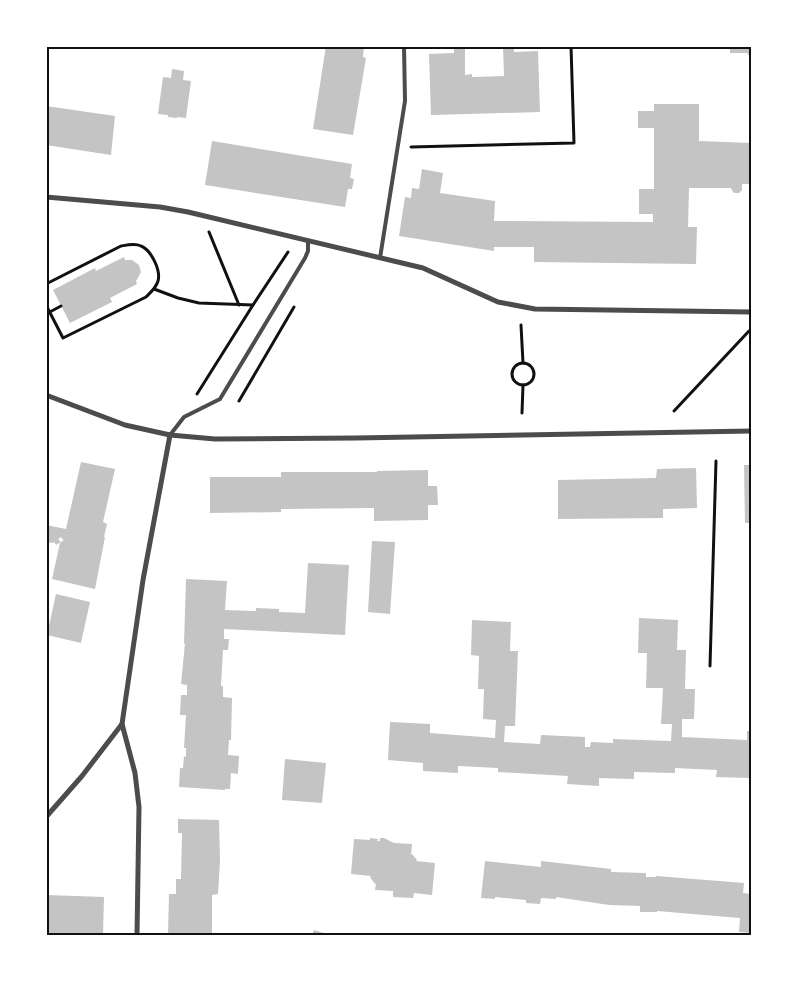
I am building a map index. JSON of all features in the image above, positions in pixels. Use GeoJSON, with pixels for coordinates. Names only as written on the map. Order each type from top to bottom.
{"type":"FeatureCollection","features":[{"type":"Feature","properties":{"kind":"street"},"geometry":{"type":"LineString","coordinates":[[46,197],[160,207],[188,212],[423,268],[498,302],[535,309],[751,312]]}},
{"type":"Feature","properties":{"kind":"street"},"geometry":{"type":"LineString","coordinates":[[46,395],[125,425],[170,435],[215,438],[751,431]]}},
{"type":"Feature","properties":{"kind":"street"},"geometry":{"type":"LineString","coordinates":[[137,935],[138,799],[135,773],[122,724],[143,580],[170,435]]}},
{"type":"Feature","properties":{"kind":"street"},"geometry":{"type":"LineString","coordinates":[[46,817],[82,776],[122,724]]}},
{"type":"Feature","properties":{"kind":"lane"},"geometry":{"type":"LineString","coordinates":[[380,258],[405,101],[404,46]]}},
{"type":"Feature","properties":{"kind":"lane"},"geometry":{"type":"LineString","coordinates":[[170,435],[184,418],[220,400],[305,258],[308,251],[308,241]]}},
{"type":"Feature","properties":{"kind":"path"},"geometry":{"type":"LineString","coordinates":[[398,148],[574,143],[571,46]]}},
{"type":"Feature","properties":{"kind":"path"},"geometry":{"type":"LineString","coordinates":[[209,232],[239,305]]}},
{"type":"Feature","properties":{"kind":"path"},"geometry":{"type":"LineString","coordinates":[[46,284],[121,246],[132,244],[142,246],[150,253],[156,265],[159,279],[154,289],[146,296],[63,338],[48,313],[46,305]]}},
{"type":"Feature","properties":{"kind":"path"},"geometry":{"type":"LineString","coordinates":[[195,397],[288,252]]}},
{"type":"Feature","properties":{"kind":"path"},"geometry":{"type":"LineString","coordinates":[[154,289],[199,303],[253,304]]}},
{"type":"Feature","properties":{"kind":"path"},"geometry":{"type":"LineString","coordinates":[[239,402],[296,304]]}},
{"type":"Feature","properties":{"kind":"path"},"geometry":{"type":"LineString","coordinates":[[48,313],[61,306]]}},
{"type":"Feature","properties":{"kind":"path"},"geometry":{"type":"LineString","coordinates":[[521,325],[522,363]]}},
{"type":"Feature","properties":{"kind":"path"},"geometry":{"type":"LineString","coordinates":[[674,411],[749,330]]}},
{"type":"Feature","properties":{"kind":"path"},"geometry":{"type":"LineString","coordinates":[[522,363],[528,363],[534,371],[532,381],[523,385],[518,384],[512,376],[514,367],[522,363]]}},
{"type":"Feature","properties":{"kind":"path"},"geometry":{"type":"LineString","coordinates":[[522,413],[523,385]]}},
{"type":"Feature","properties":{"kind":"path"},"geometry":{"type":"LineString","coordinates":[[710,666],[716,461]]}},
{"type":"Feature","properties":{"kind":"building"},"geometry":{"type":"Polygon","coordinates":[[[326,46],[364,46],[363,57],[366,58],[353,135],[313,129],[326,46]]]}},
{"type":"Feature","properties":{"kind":"building"},"geometry":{"type":"Polygon","coordinates":[[[454,46],[465,46],[465,75],[472,74],[472,77],[504,76],[503,46],[514,46],[514,52],[538,51],[540,112],[431,115],[429,54],[454,53],[454,46]]]}},
{"type":"Feature","properties":{"kind":"building"},"geometry":{"type":"Polygon","coordinates":[[[730,46],[751,46],[751,58],[747,53],[730,53],[730,46]]]}},
{"type":"Feature","properties":{"kind":"building"},"geometry":{"type":"Polygon","coordinates":[[[172,69],[184,71],[183,80],[191,81],[186,118],[168,117],[168,115],[158,114],[163,77],[171,78],[172,69]]]}},
{"type":"Feature","properties":{"kind":"building"},"geometry":{"type":"Polygon","coordinates":[[[654,104],[699,104],[699,141],[751,143],[751,184],[742,184],[742,190],[739,193],[733,192],[731,188],[689,188],[688,227],[697,227],[696,264],[534,262],[534,247],[494,247],[494,251],[399,236],[405,197],[411,198],[412,188],[419,189],[422,169],[443,173],[440,193],[495,201],[494,221],[653,222],[653,214],[639,214],[639,189],[654,189],[654,128],[638,128],[638,111],[654,111],[654,104]]]}},
{"type":"Feature","properties":{"kind":"building"},"geometry":{"type":"Polygon","coordinates":[[[46,106],[115,116],[111,155],[46,145],[46,106]]]}},
{"type":"Feature","properties":{"kind":"building"},"geometry":{"type":"Polygon","coordinates":[[[212,141],[352,164],[350,178],[354,179],[352,189],[348,189],[345,207],[205,185],[212,141]]]}},
{"type":"Feature","properties":{"kind":"building"},"geometry":{"type":"Polygon","coordinates":[[[124,257],[125,260],[132,260],[139,265],[141,272],[136,281],[137,284],[110,298],[112,302],[70,323],[53,290],[95,268],[96,271],[124,257]]]}},
{"type":"Feature","properties":{"kind":"building"},"geometry":{"type":"Polygon","coordinates":[[[81,462],[115,469],[103,522],[107,524],[95,589],[52,579],[60,543],[65,539],[63,540],[61,537],[58,539],[61,542],[56,545],[54,542],[46,542],[46,525],[66,529],[81,462]]]}},
{"type":"Feature","properties":{"kind":"building"},"geometry":{"type":"Polygon","coordinates":[[[744,465],[751,465],[751,523],[745,523],[744,465]]]}},
{"type":"Feature","properties":{"kind":"building"},"geometry":{"type":"Polygon","coordinates":[[[696,468],[697,508],[663,509],[663,518],[558,519],[558,480],[656,478],[657,469],[696,468]]]}},
{"type":"Feature","properties":{"kind":"building"},"geometry":{"type":"Polygon","coordinates":[[[428,470],[428,486],[437,486],[438,505],[428,505],[428,520],[374,521],[374,508],[281,509],[281,512],[210,513],[210,477],[281,477],[281,472],[428,470]]]}},
{"type":"Feature","properties":{"kind":"building"},"geometry":{"type":"Polygon","coordinates":[[[372,541],[395,542],[390,614],[368,612],[372,541]]]}},
{"type":"Feature","properties":{"kind":"building"},"geometry":{"type":"Polygon","coordinates":[[[308,563],[349,565],[345,635],[224,629],[224,639],[229,639],[228,650],[223,650],[221,686],[223,686],[223,697],[232,698],[231,740],[229,740],[228,755],[239,756],[238,774],[231,773],[230,789],[179,787],[180,768],[183,768],[184,756],[186,757],[186,748],[184,748],[186,715],[180,715],[181,695],[187,695],[187,685],[181,684],[185,643],[186,579],[227,581],[225,610],[256,611],[256,608],[279,609],[279,612],[305,613],[308,563]]]}},
{"type":"Feature","properties":{"kind":"building"},"geometry":{"type":"Polygon","coordinates":[[[56,594],[90,602],[81,643],[47,635],[56,594]]]}},
{"type":"Feature","properties":{"kind":"building"},"geometry":{"type":"Polygon","coordinates":[[[639,618],[678,620],[677,650],[686,650],[685,689],[695,689],[694,719],[682,719],[682,737],[747,740],[747,731],[751,731],[750,778],[716,777],[717,770],[675,768],[675,773],[634,772],[634,779],[599,778],[599,786],[567,784],[568,776],[498,772],[498,768],[458,766],[458,773],[423,771],[423,763],[388,760],[390,722],[430,724],[430,733],[495,738],[496,720],[483,719],[484,689],[478,689],[479,656],[471,655],[472,620],[511,622],[510,651],[518,651],[515,726],[505,726],[504,742],[540,744],[541,735],[585,737],[585,747],[590,747],[591,742],[613,743],[613,739],[671,741],[672,724],[661,724],[663,688],[646,688],[647,653],[638,653],[639,618]]]}},
{"type":"Feature","properties":{"kind":"building"},"geometry":{"type":"Polygon","coordinates":[[[285,759],[326,763],[322,803],[282,800],[285,759]]]}},
{"type":"Feature","properties":{"kind":"building"},"geometry":{"type":"Polygon","coordinates":[[[178,819],[219,820],[220,861],[218,894],[212,895],[212,935],[168,935],[169,894],[176,894],[176,879],[181,879],[182,833],[178,833],[178,819]]]}},
{"type":"Feature","properties":{"kind":"building"},"geometry":{"type":"Polygon","coordinates":[[[370,838],[380,841],[380,838],[384,838],[394,843],[412,844],[411,855],[416,861],[435,863],[432,895],[414,893],[413,898],[393,897],[393,891],[375,890],[376,883],[371,876],[351,874],[354,839],[370,840],[370,838]]]}},
{"type":"Feature","properties":{"kind":"building"},"geometry":{"type":"Polygon","coordinates":[[[485,861],[541,867],[541,861],[611,869],[611,872],[646,873],[646,877],[656,876],[744,883],[743,893],[751,894],[751,933],[739,932],[740,918],[657,911],[640,912],[640,906],[609,905],[556,897],[556,899],[541,898],[540,904],[526,903],[526,900],[495,897],[495,899],[481,898],[485,861]]]}},
{"type":"Feature","properties":{"kind":"building"},"geometry":{"type":"Polygon","coordinates":[[[46,895],[104,897],[103,935],[46,935],[46,895]]]}},
{"type":"Feature","properties":{"kind":"building"},"geometry":{"type":"Polygon","coordinates":[[[314,930],[327,934],[327,935],[312,935],[314,930]]]}}]}
